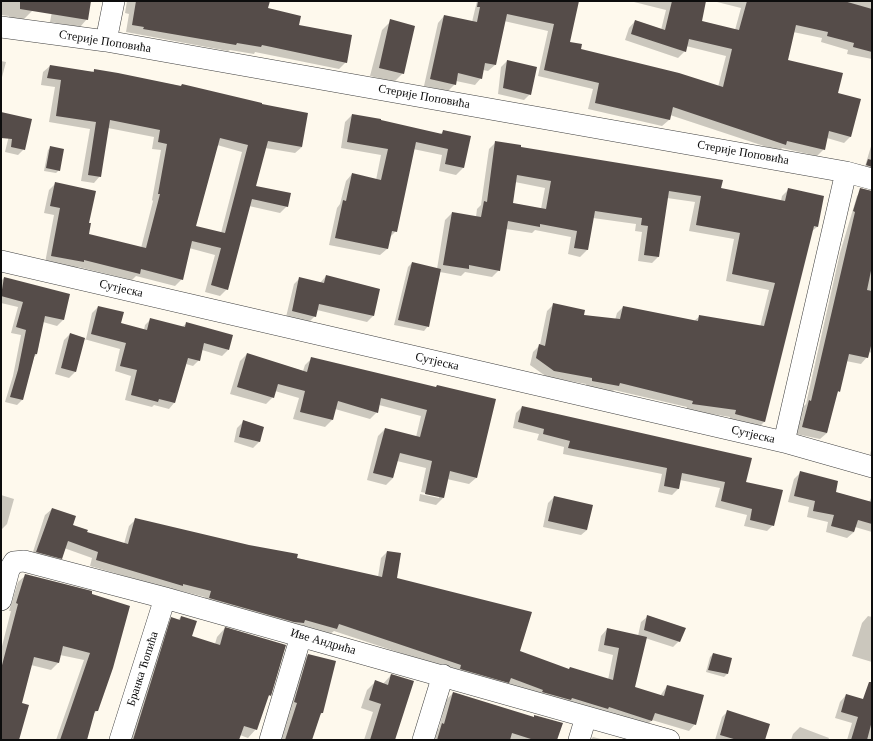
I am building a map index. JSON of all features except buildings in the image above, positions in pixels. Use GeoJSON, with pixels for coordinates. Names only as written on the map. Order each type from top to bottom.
{"type":"FeatureCollection","features":[{"type":"Feature","properties":{"kind":"street"},"geometry":{"type":"LineString","coordinates":[[106,41],[114,1]]}},
{"type":"Feature","properties":{"kind":"street","name":"Стерије Поповића"},"geometry":{"type":"LineString","coordinates":[[1,27],[106,41],[846,172],[872,179]]}},
{"type":"Feature","properties":{"kind":"street"},"geometry":{"type":"LineString","coordinates":[[784,442],[846,172]]}},
{"type":"Feature","properties":{"kind":"street","name":"Сутјеска"},"geometry":{"type":"LineString","coordinates":[[1,261],[784,442],[872,467]]}},
{"type":"Feature","properties":{"kind":"street","name":"Иве Андрића"},"geometry":{"type":"LineString","coordinates":[[1,600],[9,570],[14,562],[24,561],[165,598],[669,740]]}},
{"type":"Feature","properties":{"kind":"street","name":"Бранка Ћопића"},"geometry":{"type":"LineString","coordinates":[[120,740],[165,598]]}},
{"type":"Feature","properties":{"kind":"street"},"geometry":{"type":"LineString","coordinates":[[270,740],[301,636]]}},
{"type":"Feature","properties":{"kind":"street"},"geometry":{"type":"LineString","coordinates":[[423,740],[442,675]]}},
{"type":"Feature","properties":{"kind":"street"},"geometry":{"type":"LineString","coordinates":[[579,740],[586,717]]}}]}
